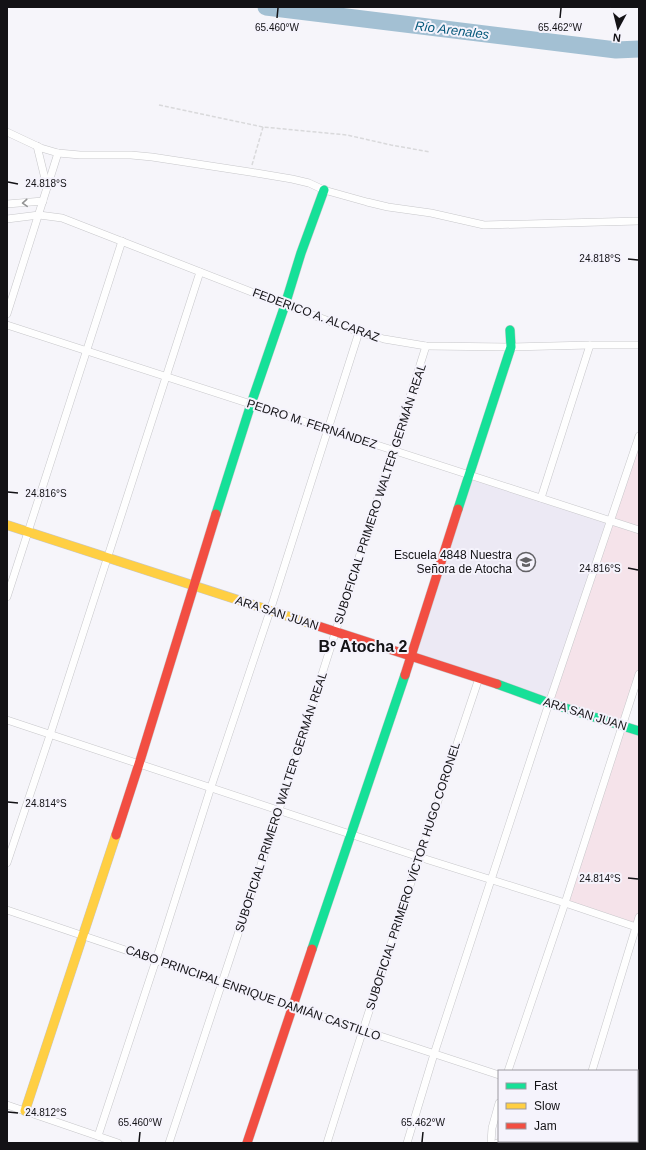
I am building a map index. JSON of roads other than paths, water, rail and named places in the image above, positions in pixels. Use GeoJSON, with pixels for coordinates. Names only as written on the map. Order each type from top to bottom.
{"type":"FeatureCollection","features":[{"type":"Feature","properties":{"kind":"street"},"geometry":{"type":"LineString","coordinates":[[7,132],[37,146],[58,153],[152,157],[292,179],[367,202],[388,207],[430,213],[484,225],[639,221]]}},
{"type":"Feature","properties":{"kind":"street"},"geometry":{"type":"LineString","coordinates":[[37,146],[47,187]]}},
{"type":"Feature","properties":{"kind":"street"},"geometry":{"type":"LineString","coordinates":[[7,314],[58,153]]}},
{"type":"Feature","properties":{"kind":"street"},"geometry":{"type":"LineString","coordinates":[[25,1111],[139,764],[193,586],[251,404],[301,253],[324,190]]}},
{"type":"Feature","properties":{"kind":"street"},"geometry":{"type":"LineString","coordinates":[[7,204],[43,201]]}},
{"type":"Feature","properties":{"kind":"street","name":"FEDERICO A. ALCARAZ"},"geometry":{"type":"LineString","coordinates":[[7,218],[38,215],[62,218],[285,305],[359,332],[384,339],[426,346],[511,347],[639,345]]}},
{"type":"Feature","properties":{"kind":"street"},"geometry":{"type":"LineString","coordinates":[[7,597],[122,241]]}},
{"type":"Feature","properties":{"kind":"street"},"geometry":{"type":"LineString","coordinates":[[7,862],[50,735],[200,272]]}},
{"type":"Feature","properties":{"kind":"street","name":"PEDRO M. FERNÁNDEZ"},"geometry":{"type":"LineString","coordinates":[[7,325],[639,530]]}},
{"type":"Feature","properties":{"kind":"street"},"geometry":{"type":"LineString","coordinates":[[247,1143],[411,656],[511,347],[510,330]]}},
{"type":"Feature","properties":{"kind":"street"},"geometry":{"type":"LineString","coordinates":[[98,1136],[211,787],[270,611],[359,332]]}},
{"type":"Feature","properties":{"kind":"street"},"geometry":{"type":"LineString","coordinates":[[541,498],[590,345]]}},
{"type":"Feature","properties":{"kind":"street","name":"SUBOFICIAL PRIMERO WALTER GERMÁN REAL"},"geometry":{"type":"LineString","coordinates":[[169,1143],[279,810],[426,346]]}},
{"type":"Feature","properties":{"kind":"street"},"geometry":{"type":"LineString","coordinates":[[407,1143],[434,1054],[549,703],[639,436]]}},
{"type":"Feature","properties":{"kind":"street","name":"ARA SAN JUAN"},"geometry":{"type":"LineString","coordinates":[[7,525],[479,678],[549,703],[639,731]]}},
{"type":"Feature","properties":{"kind":"street"},"geometry":{"type":"LineString","coordinates":[[508,1070],[565,903],[639,674]]}},
{"type":"Feature","properties":{"kind":"street","name":"SUBOFICIAL PRIMERO VÍCTOR HUGO CORONEL"},"geometry":{"type":"LineString","coordinates":[[327,1143],[362,1030],[479,678]]}},
{"type":"Feature","properties":{"kind":"street"},"geometry":{"type":"LineString","coordinates":[[7,720],[637,928]]}},
{"type":"Feature","properties":{"kind":"street","name":"CABO PRINCIPAL ENRIQUE DAMIÁN CASTILLO"},"geometry":{"type":"LineString","coordinates":[[7,910],[498,1075]]}},
{"type":"Feature","properties":{"kind":"street"},"geometry":{"type":"LineString","coordinates":[[592,1070],[637,928],[639,916]]}},
{"type":"Feature","properties":{"kind":"street"},"geometry":{"type":"LineString","coordinates":[[7,1105],[118,1143]]}},
{"type":"Feature","properties":{"kind":"street"},"geometry":{"type":"LineString","coordinates":[[491,1143],[492,1128],[498,1107]]}},
{"type":"Feature","properties":{"kind":"waterway","name":"Río Arenales"},"geometry":{"type":"LineString","coordinates":[[266,7],[616,50],[639,49]]}},
{"type":"Feature","properties":{"kind":"place","name":"Escuela 4848 Nuestra Señora de Atocha"},"geometry":{"type":"Point","coordinates":[526,562]}},
{"type":"Feature","properties":{"kind":"district","name":"Bº Atocha 2"},"geometry":{"type":"Point","coordinates":[363,646]}}]}
